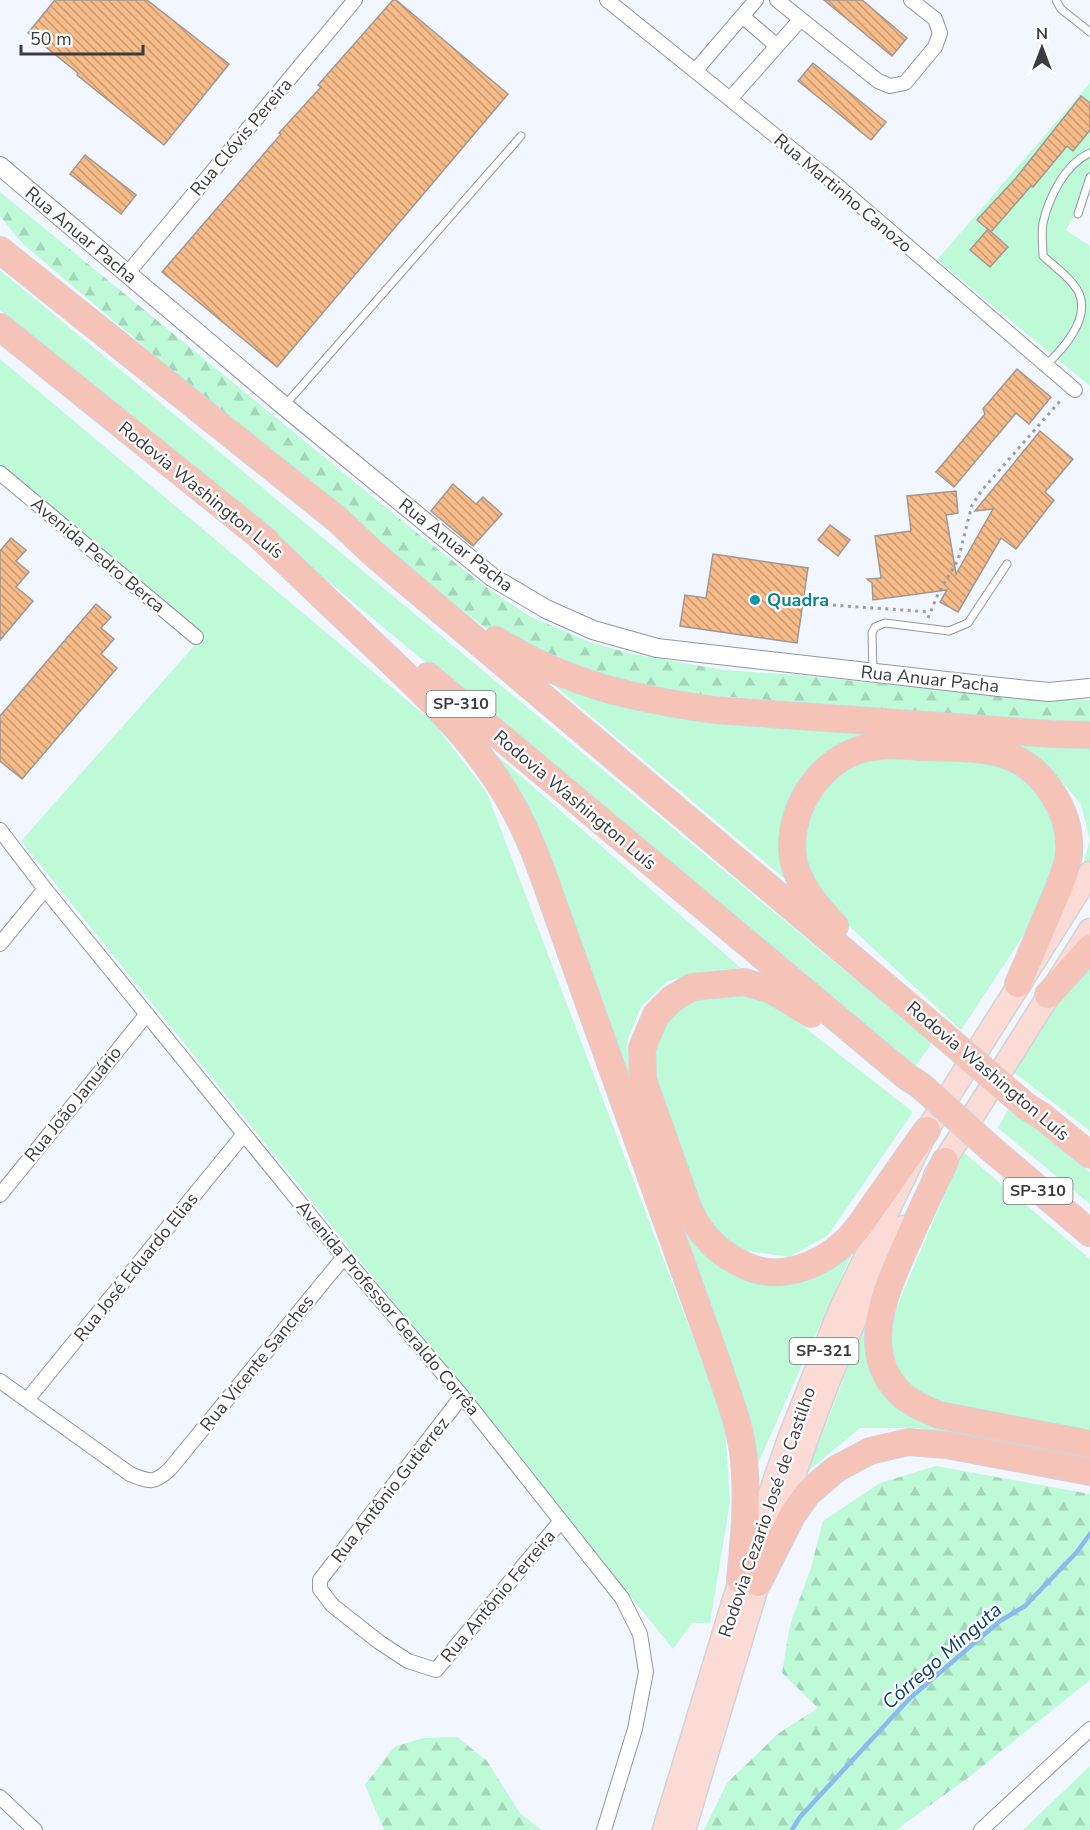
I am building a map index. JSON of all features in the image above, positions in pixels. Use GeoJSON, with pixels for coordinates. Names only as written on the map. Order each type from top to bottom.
{"type":"FeatureCollection","features":[{"type":"Feature","properties":{"kind":"highway"},"geometry":{"type":"LineString","coordinates":[[0,229],[129,352]]}},
{"type":"Feature","properties":{"kind":"highway","name":"Rodovia Washington Luís"},"geometry":{"type":"LineString","coordinates":[[0,250],[338,520],[384,563],[1035,1112],[1090,1155]]}},
{"type":"Feature","properties":{"kind":"highway","name":"Rodovia Washington Luís"},"geometry":{"type":"LineString","coordinates":[[0,327],[253,530],[913,1081],[1045,1197],[1090,1233]]}},
{"type":"Feature","properties":{"kind":"highway"},"geometry":{"type":"LineString","coordinates":[[0,344],[57,386],[88,399]]}},
{"type":"Feature","properties":{"kind":"highway"},"geometry":{"type":"LineString","coordinates":[[338,520],[494,638],[526,659],[589,684],[642,698],[715,710],[1090,735]]}},
{"type":"Feature","properties":{"kind":"highway"},"geometry":{"type":"LineString","coordinates":[[253,530],[453,723],[498,781],[518,816],[539,863],[717,1362],[737,1426],[744,1458],[749,1582]]}},
{"type":"Feature","properties":{"kind":"highway"},"geometry":{"type":"LineString","coordinates":[[904,1002],[812,900],[802,885],[792,849],[801,803],[810,787],[824,771],[841,758],[858,750],[882,745],[979,749],[1005,755],[1027,766],[1047,785],[1060,806],[1067,828],[1069,853],[1063,878],[1018,984]]}},
{"type":"Feature","properties":{"kind":"highway"},"geometry":{"type":"LineString","coordinates":[[1048,995],[1090,948]]}},
{"type":"Feature","properties":{"kind":"highway"},"geometry":{"type":"LineString","coordinates":[[913,1081],[854,1046],[814,1016],[771,990],[744,982],[692,987],[672,999],[656,1015],[642,1048],[643,1080],[669,1157],[698,1227],[708,1241],[722,1254],[756,1270],[784,1272],[804,1267],[823,1259],[845,1243],[927,1130]]}},
{"type":"Feature","properties":{"kind":"highway"},"geometry":{"type":"LineString","coordinates":[[1035,1112],[1090,1148]]}},
{"type":"Feature","properties":{"kind":"highway"},"geometry":{"type":"LineString","coordinates":[[945,1161],[888,1284],[879,1317],[878,1347],[883,1367],[899,1391],[916,1405],[939,1415],[1090,1444]]}},
{"type":"Feature","properties":{"kind":"highway"},"geometry":{"type":"LineString","coordinates":[[1045,1197],[1090,1240]]}},
{"type":"Feature","properties":{"kind":"highway"},"geometry":{"type":"LineString","coordinates":[[749,1582],[808,1493],[836,1469],[870,1451],[908,1442],[946,1445],[1090,1472]]}},
{"type":"Feature","properties":{"kind":"main road","name":"Rodovia Cezario José de Castilho"},"geometry":{"type":"LineString","coordinates":[[684,1830],[790,1436],[840,1310],[927,1130],[1090,873]]}},
{"type":"Feature","properties":{"kind":"main road","name":"Rodovia Cezario José de Castilho"},"geometry":{"type":"LineString","coordinates":[[664,1830],[749,1582],[862,1303],[888,1253],[1090,930]]}},
{"type":"Feature","properties":{"kind":"street","name":"Rua Clóvis Pereira"},"geometry":{"type":"LineString","coordinates":[[127,274],[355,0]]}},
{"type":"Feature","properties":{"kind":"street","name":"Rua Martinho Canozo"},"geometry":{"type":"LineString","coordinates":[[607,0],[839,187],[1075,390]]}},
{"type":"Feature","properties":{"kind":"street"},"geometry":{"type":"LineString","coordinates":[[695,71],[756,0]]}},
{"type":"Feature","properties":{"kind":"street"},"geometry":{"type":"LineString","coordinates":[[785,2],[800,20],[878,81],[890,86],[905,83],[935,47],[940,33],[935,19],[911,0]]}},
{"type":"Feature","properties":{"kind":"street"},"geometry":{"type":"LineString","coordinates":[[742,16],[777,46]]}},
{"type":"Feature","properties":{"kind":"street"},"geometry":{"type":"LineString","coordinates":[[730,99],[800,20]]}},
{"type":"Feature","properties":{"kind":"street","name":"Rua Anuar Pacha"},"geometry":{"type":"LineString","coordinates":[[0,166],[284,406],[496,579],[546,609],[593,630],[657,648],[1049,692],[1090,688]]}},
{"type":"Feature","properties":{"kind":"street","name":"Avenida Pedro Berca"},"geometry":{"type":"LineString","coordinates":[[0,473],[196,637]]}},
{"type":"Feature","properties":{"kind":"street","name":"Avenida Professor Geraldo Corrêa"},"geometry":{"type":"LineString","coordinates":[[0,830],[45,889],[344,1257],[462,1396],[622,1598],[640,1634],[646,1672],[635,1729],[604,1830]]}},
{"type":"Feature","properties":{"kind":"street"},"geometry":{"type":"LineString","coordinates":[[0,944],[45,889]]}},
{"type":"Feature","properties":{"kind":"street","name":"Rua João Januário"},"geometry":{"type":"LineString","coordinates":[[0,1195],[147,1014]]}},
{"type":"Feature","properties":{"kind":"street","name":"Rua José Eduardo Elias"},"geometry":{"type":"LineString","coordinates":[[27,1400],[244,1134]]}},
{"type":"Feature","properties":{"kind":"street","name":"Rua Vicente Sanches"},"geometry":{"type":"LineString","coordinates":[[27,1400],[130,1474],[148,1481],[158,1480],[170,1469],[344,1257]]}},
{"type":"Feature","properties":{"kind":"street"},"geometry":{"type":"LineString","coordinates":[[0,1380],[27,1400]]}},
{"type":"Feature","properties":{"kind":"street","name":"Rua Antônio Gutierrez"},"geometry":{"type":"LineString","coordinates":[[436,1670],[408,1661],[379,1642],[332,1605],[320,1589],[320,1583],[462,1396]]}},
{"type":"Feature","properties":{"kind":"street","name":"Rua Antônio Ferreira"},"geometry":{"type":"LineString","coordinates":[[436,1670],[560,1522]]}},
{"type":"Feature","properties":{"kind":"street"},"geometry":{"type":"LineString","coordinates":[[981,1830],[1090,1729]]}},
{"type":"Feature","properties":{"kind":"street"},"geometry":{"type":"LineString","coordinates":[[0,1797],[34,1830]]}},
{"type":"Feature","properties":{"kind":"lane"},"geometry":{"type":"LineString","coordinates":[[1056,0],[1061,9],[1090,33]]}},
{"type":"Feature","properties":{"kind":"lane"},"geometry":{"type":"LineString","coordinates":[[1061,9],[1062,0]]}},
{"type":"Feature","properties":{"kind":"lane"},"geometry":{"type":"LineString","coordinates":[[284,406],[521,136]]}},
{"type":"Feature","properties":{"kind":"lane"},"geometry":{"type":"LineString","coordinates":[[1046,365],[1069,341],[1082,313],[1082,304],[1080,294],[1072,283],[1043,256],[1043,223],[1056,190],[1073,164],[1090,153]]}},
{"type":"Feature","properties":{"kind":"lane"},"geometry":{"type":"LineString","coordinates":[[1078,214],[1090,177]]}},
{"type":"Feature","properties":{"kind":"lane"},"geometry":{"type":"LineString","coordinates":[[873,672],[872,633],[875,627],[885,623],[949,631],[968,623],[1007,564]]}},
{"type":"Feature","properties":{"kind":"path"},"geometry":{"type":"LineString","coordinates":[[923,628],[958,560],[972,505],[982,490],[1060,401]]}},
{"type":"Feature","properties":{"kind":"path"},"geometry":{"type":"LineString","coordinates":[[803,603],[930,612]]}},
{"type":"Feature","properties":{"kind":"green space"},"geometry":{"type":"Polygon","coordinates":[[[1090,83],[1090,186],[1066,230],[1090,246],[1090,386],[937,260],[1090,83]]]}},
{"type":"Feature","properties":{"kind":"green space"},"geometry":{"type":"Polygon","coordinates":[[[0,192],[422,537],[486,587],[529,616],[590,642],[628,653],[723,670],[798,675],[986,695],[1090,700],[1090,724],[650,691],[590,676],[492,633],[383,549],[23,244],[0,216],[0,192]]]}},
{"type":"Feature","properties":{"kind":"green space"},"geometry":{"type":"Polygon","coordinates":[[[0,270],[932,1043],[915,1067],[0,310],[0,270]]]}},
{"type":"Feature","properties":{"kind":"green space"},"geometry":{"type":"Polygon","coordinates":[[[0,359],[434,723],[487,793],[725,1422],[730,1502],[710,1623],[692,1623],[673,1649],[21,841],[203,636],[0,466],[0,359]]]}},
{"type":"Feature","properties":{"kind":"green space"},"geometry":{"type":"Polygon","coordinates":[[[548,680],[1090,747],[1090,840],[1081,804],[1057,776],[1027,751],[865,739],[785,837],[784,878],[548,680]]]}},
{"type":"Feature","properties":{"kind":"green space"},"geometry":{"type":"Polygon","coordinates":[[[485,745],[741,968],[706,971],[666,982],[641,1007],[627,1041],[630,1081],[688,1231],[707,1257],[738,1276],[822,1272],[851,1256],[758,1463],[540,849],[485,745]]]}},
{"type":"Feature","properties":{"kind":"green space"},"geometry":{"type":"Polygon","coordinates":[[[889,753],[978,757],[1018,768],[1048,801],[1061,833],[1058,871],[1040,910],[961,1030],[819,898],[801,860],[802,824],[816,797],[847,762],[889,753]]]}},
{"type":"Feature","properties":{"kind":"green space"},"geometry":{"type":"Polygon","coordinates":[[[1090,840],[1090,860],[1080,875],[1090,840]]]}},
{"type":"Feature","properties":{"kind":"green space"},"geometry":{"type":"Polygon","coordinates":[[[1090,961],[1090,1131],[1011,1070],[1065,991],[1090,961]]]}},
{"type":"Feature","properties":{"kind":"green space"},"geometry":{"type":"Polygon","coordinates":[[[743,989],[781,1009],[913,1112],[828,1235],[789,1257],[737,1249],[700,1219],[645,1063],[654,1022],[683,996],[743,989]]]}},
{"type":"Feature","properties":{"kind":"green space"},"geometry":{"type":"Polygon","coordinates":[[[1009,1107],[1090,1172],[1090,1204],[998,1128],[1009,1107]]]}},
{"type":"Feature","properties":{"kind":"green space"},"geometry":{"type":"Polygon","coordinates":[[[963,1152],[1090,1259],[1090,1437],[938,1407],[910,1389],[889,1361],[890,1326],[963,1152]]]}},
{"type":"Feature","properties":{"kind":"green space"},"geometry":{"type":"Polygon","coordinates":[[[866,1320],[875,1369],[895,1399],[1090,1453],[1090,1463],[920,1428],[860,1428],[808,1471],[866,1320]]]}},
{"type":"Feature","properties":{"kind":"green space"},"geometry":{"type":"Polygon","coordinates":[[[936,1466],[1090,1494],[1090,1680],[969,1777],[896,1830],[704,1830],[727,1783],[779,1733],[818,1708],[782,1673],[790,1625],[811,1568],[823,1521],[880,1483],[936,1466]]]}},
{"type":"Feature","properties":{"kind":"green space"},"geometry":{"type":"Polygon","coordinates":[[[457,1737],[487,1761],[520,1813],[541,1830],[384,1830],[365,1785],[394,1747],[423,1738],[457,1737]]]}},
{"type":"Feature","properties":{"kind":"green space"},"geometry":{"type":"Polygon","coordinates":[[[1090,1766],[1090,1830],[1023,1830],[1090,1766]]]}},
{"type":"Feature","properties":{"kind":"building"},"geometry":{"type":"Polygon","coordinates":[[[55,0],[147,0],[229,64],[164,145],[28,33],[55,0]]]}},
{"type":"Feature","properties":{"kind":"building"},"geometry":{"type":"Polygon","coordinates":[[[393,0],[396,0],[508,94],[277,367],[162,272],[281,134],[279,133],[321,87],[318,85],[393,0]]]}},
{"type":"Feature","properties":{"kind":"building"},"geometry":{"type":"Polygon","coordinates":[[[824,0],[862,0],[907,38],[892,56],[824,0]]]}},
{"type":"Feature","properties":{"kind":"building"},"geometry":{"type":"Polygon","coordinates":[[[813,63],[886,122],[871,140],[798,81],[813,63]]]}},
{"type":"Feature","properties":{"kind":"building"},"geometry":{"type":"Polygon","coordinates":[[[1081,96],[1090,103],[1090,130],[1073,151],[1067,146],[991,232],[977,220],[1016,178],[1081,96]]]}},
{"type":"Feature","properties":{"kind":"building"},"geometry":{"type":"Polygon","coordinates":[[[85,155],[136,195],[121,214],[70,174],[85,155]]]}},
{"type":"Feature","properties":{"kind":"building"},"geometry":{"type":"Polygon","coordinates":[[[988,229],[1008,247],[990,267],[970,250],[988,229]]]}},
{"type":"Feature","properties":{"kind":"building"},"geometry":{"type":"Polygon","coordinates":[[[1017,369],[1051,397],[1029,424],[1016,413],[954,487],[936,472],[985,414],[983,409],[1017,369]]]}},
{"type":"Feature","properties":{"kind":"building"},"geometry":{"type":"Polygon","coordinates":[[[1040,431],[1073,459],[1045,492],[1054,500],[1016,549],[1001,538],[958,612],[940,602],[947,590],[873,600],[872,583],[867,579],[881,578],[875,536],[911,531],[907,496],[956,491],[958,513],[946,515],[956,574],[993,509],[975,511],[1040,431]]]}},
{"type":"Feature","properties":{"kind":"building"},"geometry":{"type":"Polygon","coordinates":[[[453,484],[476,504],[483,497],[502,514],[473,546],[431,511],[453,484]]]}},
{"type":"Feature","properties":{"kind":"building"},"geometry":{"type":"Polygon","coordinates":[[[830,525],[850,540],[838,556],[818,540],[830,525]]]}},
{"type":"Feature","properties":{"kind":"building"},"geometry":{"type":"Polygon","coordinates":[[[11,538],[26,550],[16,561],[29,572],[16,587],[33,601],[0,640],[0,551],[11,538]]]}},
{"type":"Feature","properties":{"kind":"building","name":"Quadra"},"geometry":{"type":"Polygon","coordinates":[[[713,554],[808,568],[797,643],[680,626],[685,595],[706,598],[713,554]]]}},
{"type":"Feature","properties":{"kind":"building"},"geometry":{"type":"Polygon","coordinates":[[[96,604],[111,617],[101,628],[114,639],[101,654],[117,668],[22,779],[0,761],[0,716],[96,604]]]}},
{"type":"Feature","properties":{"kind":"waterway","name":"Córrego Minguta"},"geometry":{"type":"LineString","coordinates":[[792,1830],[800,1817],[910,1698],[1000,1621],[1025,1606],[1076,1553],[1090,1534]]}},
{"type":"Feature","properties":{"kind":"place","name":"Quadra"},"geometry":{"type":"Point","coordinates":[755,600]}}]}
